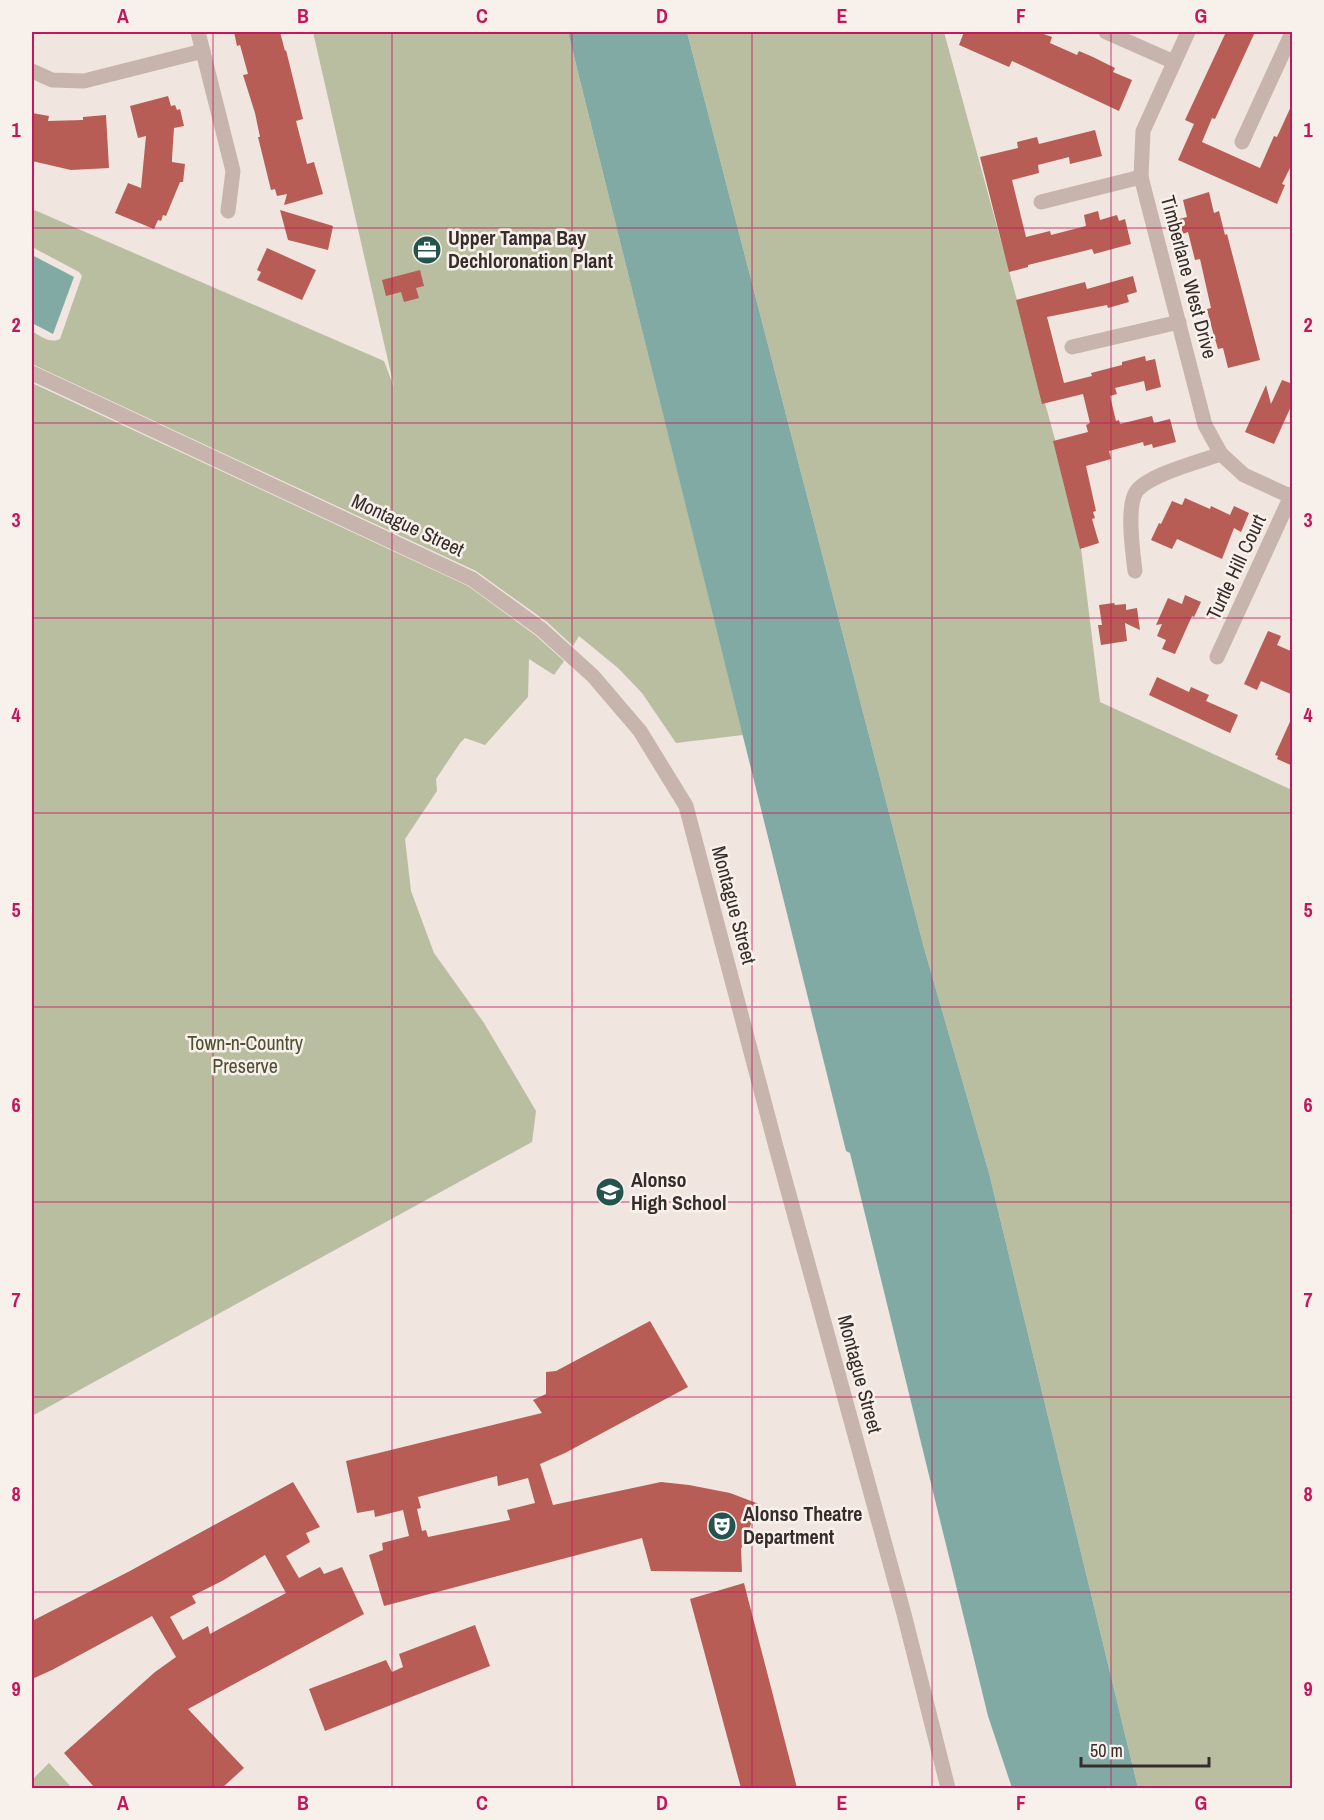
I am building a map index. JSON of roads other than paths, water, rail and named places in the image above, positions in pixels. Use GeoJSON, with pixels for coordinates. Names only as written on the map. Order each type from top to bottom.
{"type":"FeatureCollection","features":[{"type":"Feature","properties":{"kind":"street"},"geometry":{"type":"LineString","coordinates":[[198,32],[233,171],[228,211]]}},
{"type":"Feature","properties":{"kind":"street"},"geometry":{"type":"LineString","coordinates":[[1106,32],[1174,62]]}},
{"type":"Feature","properties":{"kind":"street","name":"Timberlane West Drive"},"geometry":{"type":"LineString","coordinates":[[1188,32],[1143,131],[1141,177],[1205,425],[1221,454],[1244,475],[1292,496]]}},
{"type":"Feature","properties":{"kind":"street"},"geometry":{"type":"LineString","coordinates":[[1242,142],[1293,33]]}},
{"type":"Feature","properties":{"kind":"street"},"geometry":{"type":"LineString","coordinates":[[32,71],[52,80],[84,81],[203,51]]}},
{"type":"Feature","properties":{"kind":"street"},"geometry":{"type":"LineString","coordinates":[[1041,202],[1141,177]]}},
{"type":"Feature","properties":{"kind":"street"},"geometry":{"type":"LineString","coordinates":[[1072,347],[1179,322]]}},
{"type":"Feature","properties":{"kind":"street","name":"Montague Street"},"geometry":{"type":"LineString","coordinates":[[32,373],[472,579],[541,629],[592,676],[640,731],[686,806],[776,1147],[902,1603],[948,1788]]}},
{"type":"Feature","properties":{"kind":"street"},"geometry":{"type":"LineString","coordinates":[[1135,571],[1131,518],[1136,493],[1154,478],[1221,454]]}},
{"type":"Feature","properties":{"kind":"street","name":"Turtle Hill Court"},"geometry":{"type":"LineString","coordinates":[[1217,657],[1292,496]]}},
{"type":"Feature","properties":{"kind":"water"},"geometry":{"type":"Polygon","coordinates":[[[568,32],[687,32],[924,948],[989,1173],[1138,1788],[1012,1788],[988,1716],[850,1153],[846,1151],[568,32]]]}},
{"type":"Feature","properties":{"kind":"water"},"geometry":{"type":"Polygon","coordinates":[[[32,255],[74,277],[53,334],[32,323],[32,255]]]}},
{"type":"Feature","properties":{"kind":"place","name":"Upper Tampa Bay Dechloronation Plant"},"geometry":{"type":"Point","coordinates":[427,250]}},
{"type":"Feature","properties":{"kind":"place","name":"Alonso High School"},"geometry":{"type":"Point","coordinates":[610,1192]}},
{"type":"Feature","properties":{"kind":"place","name":"Alonso Theatre Department"},"geometry":{"type":"Point","coordinates":[722,1526]}},
{"type":"Feature","properties":{"kind":"park label","name":"Town-n-Country Preserve"},"geometry":{"type":"Point","coordinates":[245,1054]}}]}
